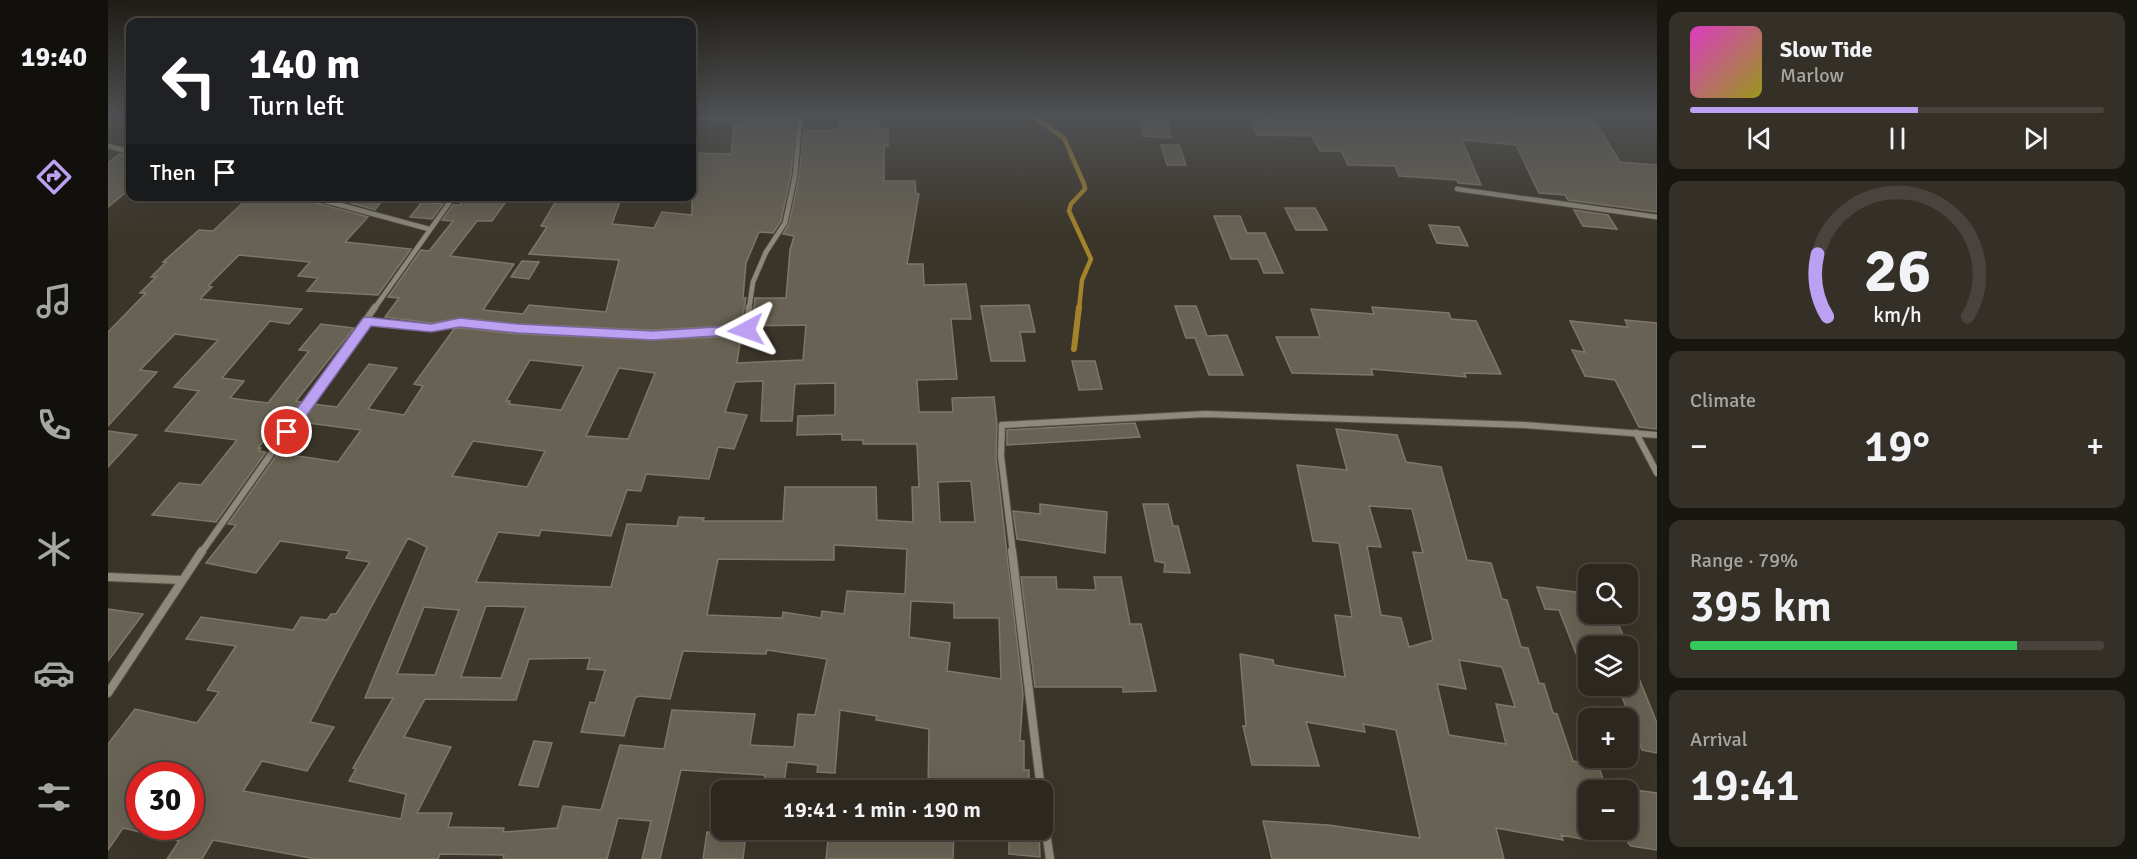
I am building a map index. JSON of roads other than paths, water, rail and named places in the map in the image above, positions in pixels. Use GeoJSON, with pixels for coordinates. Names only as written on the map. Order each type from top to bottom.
{"type":"FeatureCollection","features":[{"type":"Feature","properties":{"kind":"street"},"geometry":{"type":"LineString","coordinates":[[367,321],[431,328],[460,322],[518,329],[653,335],[746,330],[753,282],[766,252],[785,223],[795,176],[797,154]]}},
{"type":"Feature","properties":{"kind":"street"},"geometry":{"type":"LineString","coordinates":[[1457,189],[1657,217]]}},
{"type":"Feature","properties":{"kind":"street"},"geometry":{"type":"LineString","coordinates":[[325,201],[429,229]]}},
{"type":"Feature","properties":{"kind":"street"},"geometry":{"type":"LineString","coordinates":[[108,693],[181,580],[420,248],[429,229],[450,201]]}},
{"type":"Feature","properties":{"kind":"street"},"geometry":{"type":"LineString","coordinates":[[1040,780],[1001,456],[1002,425],[1205,414],[1524,425],[1657,435]]}},
{"type":"Feature","properties":{"kind":"street"},"geometry":{"type":"LineString","coordinates":[[1636,434],[1657,473]]}},
{"type":"Feature","properties":{"kind":"street"},"geometry":{"type":"LineString","coordinates":[[108,577],[181,580]]}},
{"type":"Feature","properties":{"kind":"street"},"geometry":{"type":"LineString","coordinates":[[1047,840],[1050,859]]}},
{"type":"Feature","properties":{"kind":"waterway"},"geometry":{"type":"LineString","coordinates":[[1071,154],[1085,189],[1071,204],[1069,211],[1091,259],[1082,280],[1079,309]]}},
{"type":"Feature","properties":{"kind":"waterway"},"geometry":{"type":"LineString","coordinates":[[1074,349],[1079,307]]}}]}
